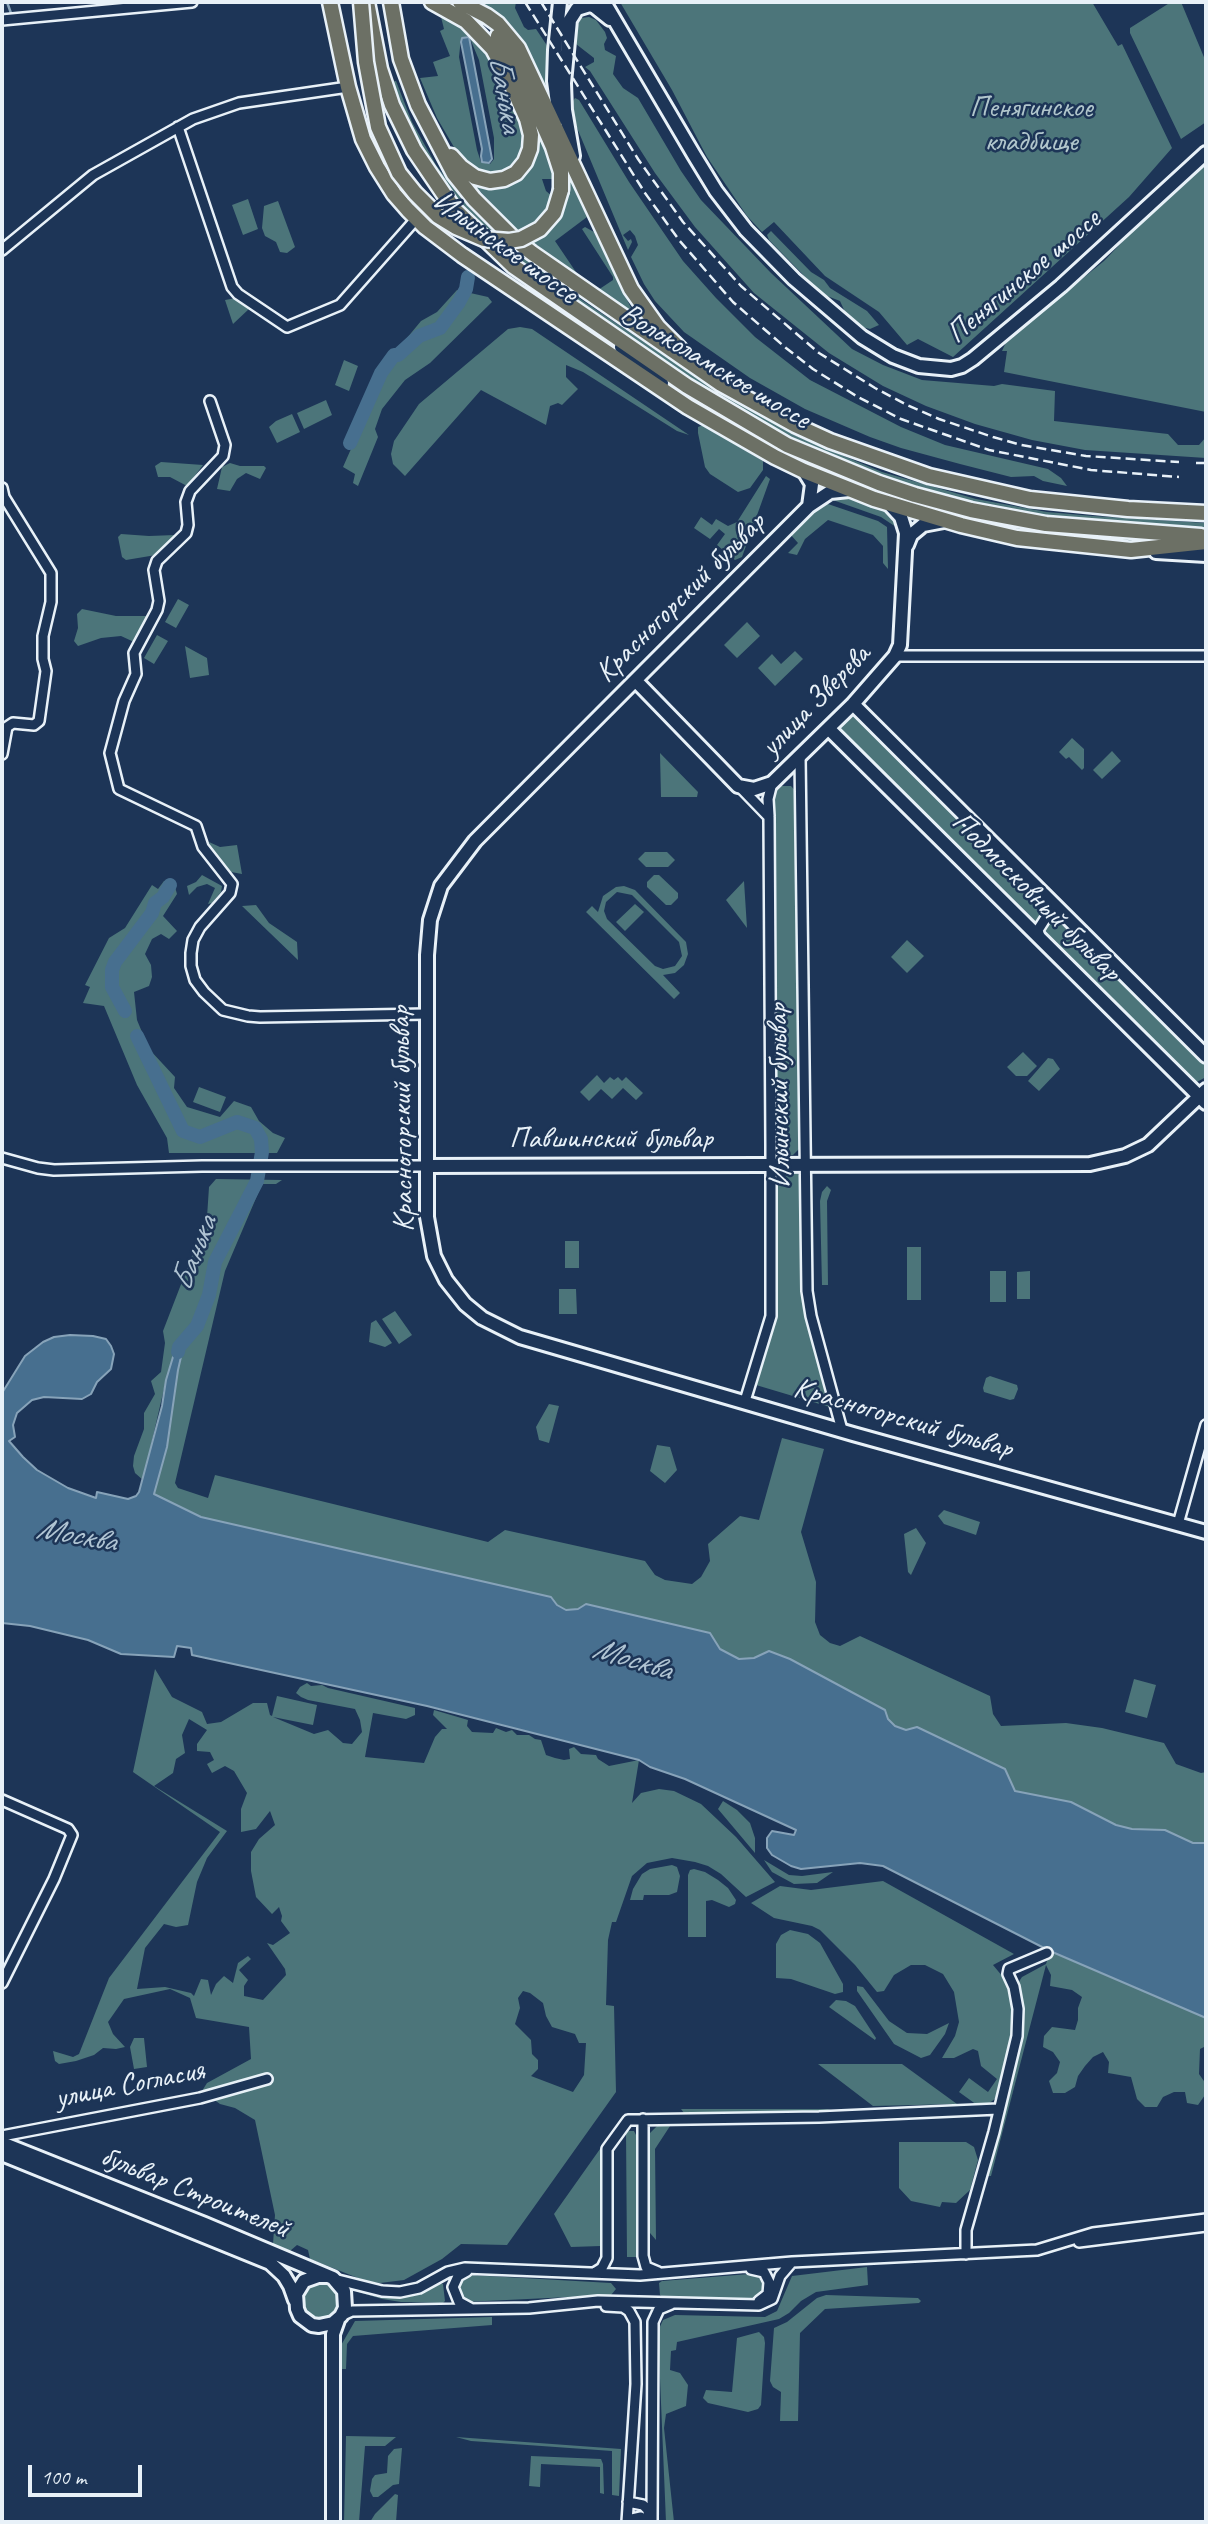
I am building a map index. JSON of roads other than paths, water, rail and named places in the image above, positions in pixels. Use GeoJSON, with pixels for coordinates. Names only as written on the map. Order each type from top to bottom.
{"type":"FeatureCollection","features":[{"type":"Feature","properties":{"kind":"main road","name":"Ильинское шоссе"},"geometry":{"type":"LineString","coordinates":[[330,2],[348,87],[363,139],[394,194],[416,218],[462,255],[688,407],[804,471],[889,505],[947,521],[1017,538],[1132,550],[1206,542]]}},
{"type":"Feature","properties":{"kind":"main road"},"geometry":{"type":"LineString","coordinates":[[361,2],[366,62],[378,127],[399,173],[438,216],[470,234],[496,241],[521,239],[540,229],[554,212],[561,190],[558,161],[519,71],[491,26],[462,3]]}},
{"type":"Feature","properties":{"kind":"main road","name":"Волоколамское шоссе"},"geometry":{"type":"LineString","coordinates":[[367,2],[374,46],[385,85],[414,150],[454,209],[513,266],[687,386],[787,445],[879,483],[971,510],[1046,524],[1206,537]]}},
{"type":"Feature","properties":{"kind":"main road","name":"Волоколамское шоссе"},"geometry":{"type":"LineString","coordinates":[[391,2],[407,77],[433,137],[454,174],[474,199],[514,239],[559,273],[721,384],[830,441],[929,477],[1030,499],[1128,509],[1206,513]]}},
{"type":"Feature","properties":{"kind":"main road"},"geometry":{"type":"LineString","coordinates":[[432,2],[467,21],[493,49],[527,119],[531,142],[528,156],[521,168],[504,179],[490,181],[468,173],[433,137]]}},
{"type":"Feature","properties":{"kind":"main road","name":"Ильинское шоссе"},"geometry":{"type":"LineString","coordinates":[[462,3],[498,24],[518,48],[582,181],[619,266],[643,309],[675,345],[721,384]]}},
{"type":"Feature","properties":{"kind":"street"},"geometry":{"type":"LineString","coordinates":[[2,20],[192,2]]}},
{"type":"Feature","properties":{"kind":"street"},"geometry":{"type":"LineString","coordinates":[[560,2],[554,80],[559,118],[582,181]]}},
{"type":"Feature","properties":{"kind":"street"},"geometry":{"type":"LineString","coordinates":[[605,2],[616,23]]}},
{"type":"Feature","properties":{"kind":"street"},"geometry":{"type":"LineString","coordinates":[[570,144],[564,83],[570,20],[577,9],[590,5],[616,23]]}},
{"type":"Feature","properties":{"kind":"street","name":"Пенягинское шоссе"},"geometry":{"type":"LineString","coordinates":[[616,23],[716,191],[768,255],[862,337],[906,362],[931,369],[958,368],[974,359],[1060,286],[1206,153]]}},
{"type":"Feature","properties":{"kind":"street"},"geometry":{"type":"LineString","coordinates":[[2,250],[93,175],[209,112],[239,103],[348,87]]}},
{"type":"Feature","properties":{"kind":"street"},"geometry":{"type":"LineString","coordinates":[[178,127],[232,287],[238,294],[287,327],[340,305],[416,218]]}},
{"type":"Feature","properties":{"kind":"street"},"geometry":{"type":"LineString","coordinates":[[597,326],[688,407]]}},
{"type":"Feature","properties":{"kind":"street"},"geometry":{"type":"LineString","coordinates":[[210,401],[225,445],[223,456],[190,491],[186,502],[186,533],[157,561],[154,570],[159,601],[157,610],[134,653],[136,674],[124,701],[110,753],[119,789],[196,826],[203,847],[232,884],[230,892],[200,926],[193,940],[191,953],[195,979],[223,1010],[248,1016],[427,1014]]}},
{"type":"Feature","properties":{"kind":"street","name":"Красногорский бульвар"},"geometry":{"type":"LineString","coordinates":[[804,471],[812,484],[809,506]]}},
{"type":"Feature","properties":{"kind":"street"},"geometry":{"type":"LineString","coordinates":[[2,488],[4,497],[51,573],[51,602],[43,636],[46,671],[39,721],[34,725],[13,723],[7,727],[2,754]]}},
{"type":"Feature","properties":{"kind":"street","name":"Красногорский бульвар"},"geometry":{"type":"LineString","coordinates":[[850,490],[830,492],[809,506],[475,841],[441,886],[430,920],[427,1014],[426,1166],[428,1231],[434,1256],[454,1292],[482,1318],[520,1337],[1206,1532]]}},
{"type":"Feature","properties":{"kind":"street"},"geometry":{"type":"LineString","coordinates":[[889,505],[901,517],[907,546],[902,636],[895,656]]}},
{"type":"Feature","properties":{"kind":"street"},"geometry":{"type":"LineString","coordinates":[[907,546],[911,535],[923,525],[947,521]]}},
{"type":"Feature","properties":{"kind":"street"},"geometry":{"type":"LineString","coordinates":[[1132,550],[1206,555]]}},
{"type":"Feature","properties":{"kind":"street","name":"улица Зверева"},"geometry":{"type":"LineString","coordinates":[[636,681],[738,786],[754,789],[772,783],[829,729],[895,656],[1206,656]]}},
{"type":"Feature","properties":{"kind":"street","name":"Подмосковный бульвар"},"geometry":{"type":"LineString","coordinates":[[853,704],[1206,1056]]}},
{"type":"Feature","properties":{"kind":"street","name":"Подмосковный бульвар"},"geometry":{"type":"LineString","coordinates":[[829,729],[1204,1096]]}},
{"type":"Feature","properties":{"kind":"street","name":"Ильинский бульвар"},"geometry":{"type":"LineString","coordinates":[[800,756],[809,1303],[842,1430]]}},
{"type":"Feature","properties":{"kind":"street","name":"Ильинский бульвар"},"geometry":{"type":"LineString","coordinates":[[745,1401],[771,1316],[768,799],[772,783]]}},
{"type":"Feature","properties":{"kind":"street"},"geometry":{"type":"LineString","coordinates":[[738,786],[769,817]]}},
{"type":"Feature","properties":{"kind":"street"},"geometry":{"type":"LineString","coordinates":[[1040,937],[1038,930],[1045,919],[1056,913],[1063,914]]}},
{"type":"Feature","properties":{"kind":"street","name":"Павшинский бульвар"},"geometry":{"type":"LineString","coordinates":[[2,1158],[54,1170],[238,1166],[1100,1163],[1125,1156],[1148,1145],[1204,1096]]}},
{"type":"Feature","properties":{"kind":"street"},"geometry":{"type":"LineString","coordinates":[[1178,1524],[1206,1425]]}},
{"type":"Feature","properties":{"kind":"street"},"geometry":{"type":"LineString","coordinates":[[2,1800],[68,1829],[72,1835],[54,1879],[2,1983]]}},
{"type":"Feature","properties":{"kind":"street"},"geometry":{"type":"LineString","coordinates":[[966,2254],[966,2230],[994,2133],[1017,2036],[1017,1998],[1009,1969],[1047,1953]]}},
{"type":"Feature","properties":{"kind":"street","name":"улица Согласия"},"geometry":{"type":"LineString","coordinates":[[2,2136],[200,2098],[267,2079]]}},
{"type":"Feature","properties":{"kind":"street"},"geometry":{"type":"LineString","coordinates":[[583,2274],[598,2271],[607,2258],[607,2149],[628,2120],[819,2117],[998,2109]]}},
{"type":"Feature","properties":{"kind":"street"},"geometry":{"type":"LineString","coordinates":[[643,2119],[644,2262],[649,2270],[664,2273]]}},
{"type":"Feature","properties":{"kind":"street","name":"бульвар Строителей"},"geometry":{"type":"LineString","coordinates":[[2,2143],[329,2277],[382,2291],[400,2292],[419,2288],[448,2272],[464,2268],[583,2274],[664,2273],[792,2262],[1037,2250],[1060,2244]]}},
{"type":"Feature","properties":{"kind":"street","name":"бульвар Строителей"},"geometry":{"type":"LineString","coordinates":[[2,2154],[270,2263],[290,2286],[300,2316],[312,2325],[326,2326],[352,2311],[453,2308],[478,2310],[598,2301],[751,2305]]}},
{"type":"Feature","properties":{"kind":"street"},"geometry":{"type":"LineString","coordinates":[[1060,2244],[1093,2233],[1206,2219]]}},
{"type":"Feature","properties":{"kind":"street"},"geometry":{"type":"LineString","coordinates":[[1060,2244],[1206,2226]]}},
{"type":"Feature","properties":{"kind":"street"},"geometry":{"type":"LineString","coordinates":[[751,2305],[759,2305],[772,2299],[780,2276],[792,2262]]}},
{"type":"Feature","properties":{"kind":"street"},"geometry":{"type":"LineString","coordinates":[[743,2267],[764,2272],[769,2282],[768,2294],[751,2305]]}},
{"type":"Feature","properties":{"kind":"street"},"geometry":{"type":"LineString","coordinates":[[478,2310],[458,2302],[453,2287],[461,2273],[479,2268]]}},
{"type":"Feature","properties":{"kind":"street","name":"бульвар Строителей"},"geometry":{"type":"LineString","coordinates":[[295,2302],[296,2294],[304,2281],[318,2276],[329,2277]]}},
{"type":"Feature","properties":{"kind":"street"},"geometry":{"type":"LineString","coordinates":[[329,2277],[344,2291],[346,2300],[333,2334],[332,2522]]}},
{"type":"Feature","properties":{"kind":"street"},"geometry":{"type":"LineString","coordinates":[[651,2522],[653,2322],[659,2309],[665,2305],[686,2302]]}},
{"type":"Feature","properties":{"kind":"street"},"geometry":{"type":"LineString","coordinates":[[541,2307],[614,2306],[623,2307],[632,2316],[636,2338],[636,2384],[629,2522]]}},
{"type":"Feature","properties":{"kind":"street"},"geometry":{"type":"LineString","coordinates":[[628,2502],[643,2505],[651,2522]]}},
{"type":"Feature","properties":{"kind":"street"},"geometry":{"type":"LineString","coordinates":[[629,2522],[641,2517],[651,2522]]}},
{"type":"Feature","properties":{"kind":"water"},"geometry":{"type":"Polygon","coordinates":[[[469,37],[492,159],[489,163],[482,162],[482,149],[461,42],[462,38],[469,37]]]}},
{"type":"Feature","properties":{"kind":"water","name":"Москва"},"geometry":{"type":"Polygon","coordinates":[[[184,1334],[188,1340],[183,1348],[178,1370],[167,1447],[154,1494],[201,1517],[551,1597],[557,1605],[566,1610],[578,1609],[586,1604],[710,1633],[720,1649],[739,1659],[754,1658],[769,1651],[790,1659],[885,1710],[888,1719],[895,1726],[906,1730],[917,1727],[1005,1769],[1015,1791],[1071,1802],[1116,1825],[1132,1829],[1165,1830],[1193,1843],[1206,1843],[1206,2018],[1050,1951],[883,1866],[860,1863],[801,1869],[791,1866],[772,1855],[767,1848],[767,1838],[772,1831],[794,1835],[796,1830],[639,1760],[427,1706],[192,1655],[191,1648],[177,1646],[174,1657],[121,1654],[88,1640],[30,1626],[2,1623],[2,1393],[25,1356],[54,1337],[70,1335],[106,1339],[114,1354],[111,1369],[97,1382],[91,1394],[82,1399],[44,1397],[32,1400],[17,1413],[13,1425],[15,1437],[9,1441],[37,1470],[68,1488],[96,1498],[97,1492],[128,1499],[139,1492],[162,1406],[166,1380],[176,1347],[184,1334]]]}},
{"type":"Feature","properties":{"kind":"waterway"},"geometry":{"type":"LineString","coordinates":[[4,2],[7,2],[12,16]]}},
{"type":"Feature","properties":{"kind":"waterway","name":"Банька"},"geometry":{"type":"LineString","coordinates":[[350,443],[381,373],[394,355],[398,355],[419,336],[440,328],[459,302],[466,289],[468,277]]}},
{"type":"Feature","properties":{"kind":"waterway","name":"Банька"},"geometry":{"type":"LineString","coordinates":[[125,1011],[112,987],[112,970],[115,962],[152,913],[155,903],[163,897],[170,885]]}},
{"type":"Feature","properties":{"kind":"waterway","name":"Банька"},"geometry":{"type":"LineString","coordinates":[[137,1036],[183,1131],[200,1137],[237,1122],[255,1128],[261,1139],[262,1152],[257,1181],[215,1262],[209,1295],[197,1326],[179,1347],[178,1352]]}},
{"type":"Feature","properties":{"kind":"railway"},"geometry":{"type":"LineString","coordinates":[[525,2],[645,193],[679,240],[733,302],[813,369],[858,397],[901,419],[989,450],[1091,470],[1179,477]]}},
{"type":"Feature","properties":{"kind":"railway"},"geometry":{"type":"LineString","coordinates":[[541,2],[638,159],[683,222],[741,286],[819,353],[907,405],[993,437],[1021,445],[1086,456],[1179,462]]}},
{"type":"Feature","properties":{"kind":"railway"},"geometry":{"type":"LineString","coordinates":[[1196,463],[1206,463]]}},
{"type":"Feature","properties":{"kind":"park label","name":"Пенягинское кладбище"},"geometry":{"type":"Point","coordinates":[1031,125]}}]}
